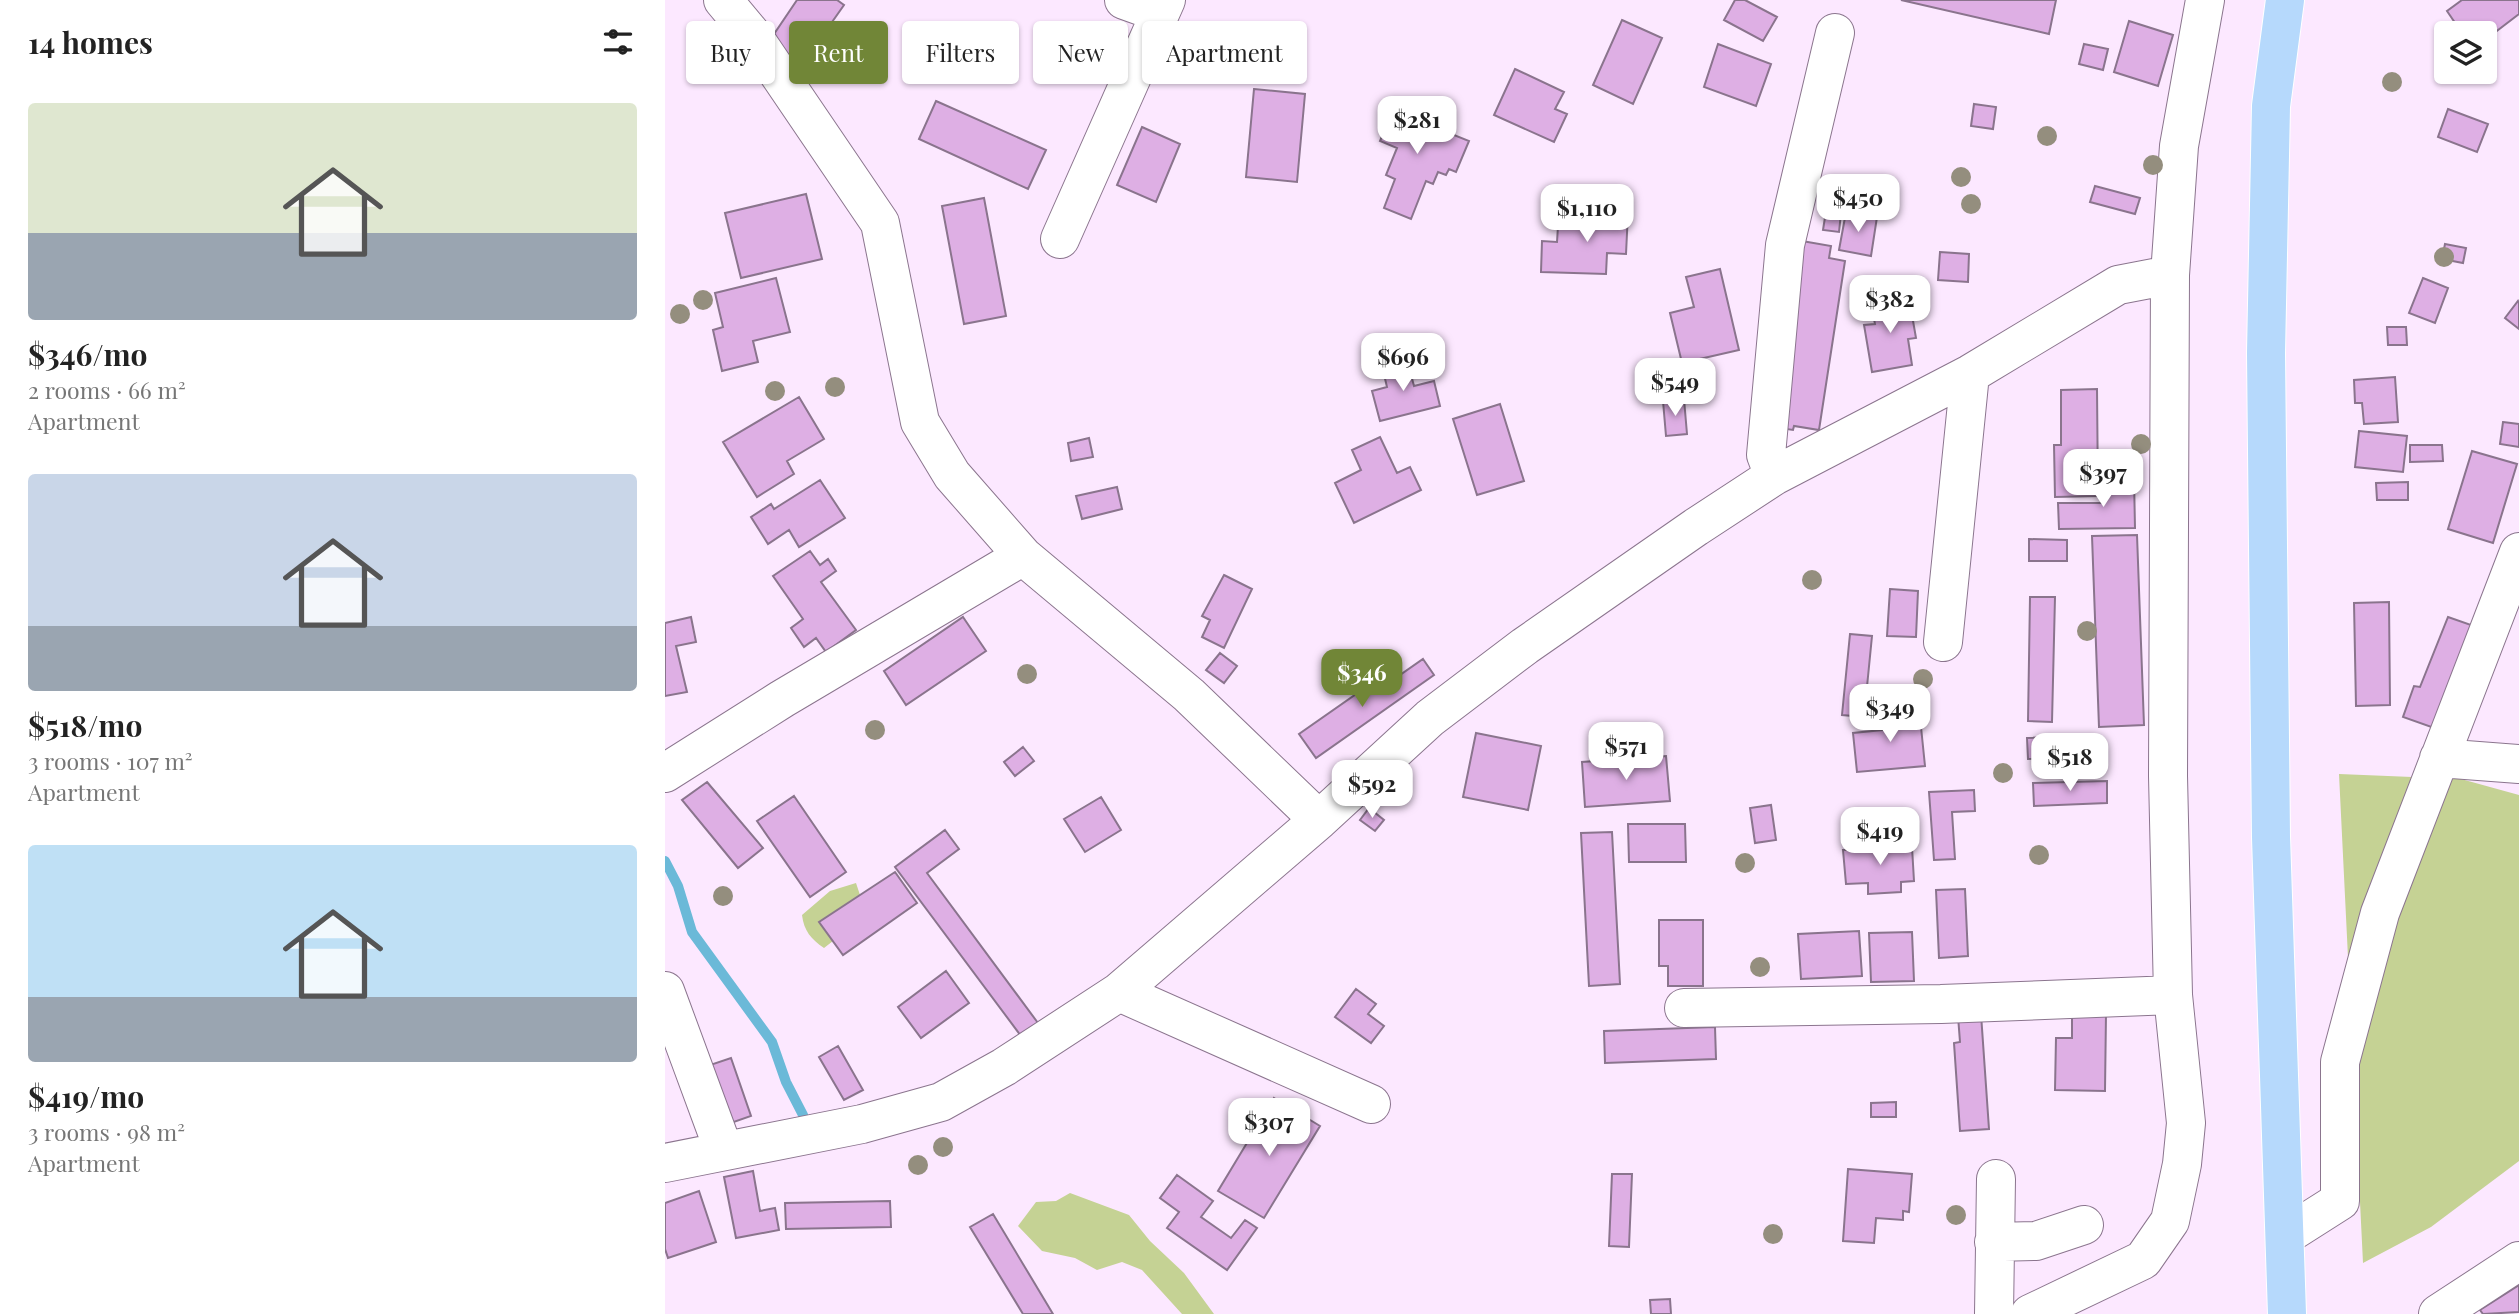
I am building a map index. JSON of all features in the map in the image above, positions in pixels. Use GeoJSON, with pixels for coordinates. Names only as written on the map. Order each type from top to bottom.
{"type":"FeatureCollection","features":[{"type":"Feature","properties":{"kind":"main road"},"geometry":{"type":"LineString","coordinates":[[2285,0],[2271,106],[2266,353],[2271,837],[2287,1314]]}},
{"type":"Feature","properties":{"kind":"street"},"geometry":{"type":"LineString","coordinates":[[723,0],[753,36],[880,223],[920,422],[952,475],[1023,556],[1189,695],[1319,820]]}},
{"type":"Feature","properties":{"kind":"street"},"geometry":{"type":"LineString","coordinates":[[1060,239],[1163,6],[1124,0]]}},
{"type":"Feature","properties":{"kind":"street"},"geometry":{"type":"LineString","coordinates":[[2030,1314],[2143,1259],[2170,1222],[2186,1123],[2173,995],[2168,776],[2170,275],[2179,146],[2205,0]]}},
{"type":"Feature","properties":{"kind":"street"},"geometry":{"type":"LineString","coordinates":[[1774,476],[1766,455],[1785,245],[1835,33]]}},
{"type":"Feature","properties":{"kind":"street"},"geometry":{"type":"LineString","coordinates":[[665,1163],[862,1124],[941,1102],[1004,1067],[1119,992],[1319,820],[1430,718],[1525,646],[1774,476],[1970,374],[2118,285],[2170,275]]}},
{"type":"Feature","properties":{"kind":"street"},"geometry":{"type":"LineString","coordinates":[[1943,642],[1970,374]]}},
{"type":"Feature","properties":{"kind":"street"},"geometry":{"type":"LineString","coordinates":[[2285,1236],[2340,1201],[2340,1062],[2380,913],[2519,552]]}},
{"type":"Feature","properties":{"kind":"street"},"geometry":{"type":"LineString","coordinates":[[665,773],[782,699],[1023,556]]}},
{"type":"Feature","properties":{"kind":"street"},"geometry":{"type":"LineString","coordinates":[[2439,758],[2519,764]]}},
{"type":"Feature","properties":{"kind":"street"},"geometry":{"type":"LineString","coordinates":[[665,991],[724,1151]]}},
{"type":"Feature","properties":{"kind":"street"},"geometry":{"type":"LineString","coordinates":[[1119,992],[1371,1104]]}},
{"type":"Feature","properties":{"kind":"street"},"geometry":{"type":"LineString","coordinates":[[1684,1008],[1941,1004],[2173,995]]}},
{"type":"Feature","properties":{"kind":"street"},"geometry":{"type":"LineString","coordinates":[[1994,1314],[1996,1179]]}},
{"type":"Feature","properties":{"kind":"street"},"geometry":{"type":"LineString","coordinates":[[1994,1242],[2036,1241],[2084,1225]]}},
{"type":"Feature","properties":{"kind":"street"},"geometry":{"type":"LineString","coordinates":[[2438,1314],[2519,1261]]}},
{"type":"Feature","properties":{"kind":"green space"},"geometry":{"type":"Polygon","coordinates":[[[2339,774],[2461,779],[2519,795],[2519,1161],[2431,1227],[2363,1263],[2339,774]]]}},
{"type":"Feature","properties":{"kind":"green space"},"geometry":{"type":"Polygon","coordinates":[[[856,883],[860,895],[820,922],[833,941],[824,948],[809,934],[802,915],[830,891],[856,883]]]}},
{"type":"Feature","properties":{"kind":"green space"},"geometry":{"type":"Polygon","coordinates":[[[1070,1193],[1129,1215],[1150,1241],[1184,1273],[1214,1314],[1182,1314],[1142,1270],[1122,1262],[1097,1270],[1075,1258],[1042,1251],[1018,1226],[1036,1202],[1056,1201],[1070,1193]]]}},
{"type":"Feature","properties":{"kind":"building"},"geometry":{"type":"Polygon","coordinates":[[[797,0],[837,0],[844,5],[833,21],[789,21],[789,58],[775,48],[775,33],[797,0]]]}},
{"type":"Feature","properties":{"kind":"building"},"geometry":{"type":"Polygon","coordinates":[[[1735,0],[1745,0],[1777,17],[1763,41],[1724,20],[1735,0]]]}},
{"type":"Feature","properties":{"kind":"building"},"geometry":{"type":"Polygon","coordinates":[[[1901,0],[2056,0],[2049,34],[1901,0]]]}},
{"type":"Feature","properties":{"kind":"building"},"geometry":{"type":"Polygon","coordinates":[[[2462,0],[2519,0],[2519,14],[2497,31],[2497,21],[2454,21],[2447,11],[2462,0]]]}},
{"type":"Feature","properties":{"kind":"building"},"geometry":{"type":"Polygon","coordinates":[[[1622,20],[1662,38],[1633,104],[1593,85],[1622,20]]]}},
{"type":"Feature","properties":{"kind":"building"},"geometry":{"type":"Polygon","coordinates":[[[2129,21],[2173,35],[2158,86],[2114,72],[2129,21]]]}},
{"type":"Feature","properties":{"kind":"building"},"geometry":{"type":"Polygon","coordinates":[[[1718,44],[1771,64],[1756,106],[1704,87],[1718,44]]]}},
{"type":"Feature","properties":{"kind":"building"},"geometry":{"type":"Polygon","coordinates":[[[2084,44],[2108,49],[2103,70],[2079,64],[2084,44]]]}},
{"type":"Feature","properties":{"kind":"building"},"geometry":{"type":"Polygon","coordinates":[[[1515,69],[1564,92],[1555,109],[1567,114],[1554,142],[1494,115],[1515,69]]]}},
{"type":"Feature","properties":{"kind":"building"},"geometry":{"type":"Polygon","coordinates":[[[1254,89],[1305,94],[1297,182],[1246,177],[1254,89]]]}},
{"type":"Feature","properties":{"kind":"building"},"geometry":{"type":"Polygon","coordinates":[[[1397,100],[1433,115],[1429,125],[1469,141],[1456,172],[1449,169],[1446,175],[1438,172],[1433,184],[1426,181],[1411,219],[1384,208],[1395,179],[1386,175],[1397,148],[1380,141],[1397,100]]]}},
{"type":"Feature","properties":{"kind":"building"},"geometry":{"type":"Polygon","coordinates":[[[936,101],[1046,150],[1028,189],[919,139],[936,101]]]}},
{"type":"Feature","properties":{"kind":"building"},"geometry":{"type":"Polygon","coordinates":[[[1974,104],[1996,107],[1993,129],[1971,126],[1974,104]]]}},
{"type":"Feature","properties":{"kind":"building"},"geometry":{"type":"Polygon","coordinates":[[[2448,109],[2488,124],[2477,152],[2438,137],[2448,109]]]}},
{"type":"Feature","properties":{"kind":"building"},"geometry":{"type":"Polygon","coordinates":[[[1142,127],[1180,144],[1156,202],[1117,185],[1142,127]]]}},
{"type":"Feature","properties":{"kind":"building"},"geometry":{"type":"Polygon","coordinates":[[[2095,186],[2140,198],[2135,214],[2090,202],[2095,186]]]}},
{"type":"Feature","properties":{"kind":"building"},"geometry":{"type":"Polygon","coordinates":[[[806,194],[822,259],[741,278],[725,213],[806,194]]]}},
{"type":"Feature","properties":{"kind":"building"},"geometry":{"type":"Polygon","coordinates":[[[984,198],[1006,316],[964,324],[942,206],[984,198]]]}},
{"type":"Feature","properties":{"kind":"building"},"geometry":{"type":"Polygon","coordinates":[[[1581,210],[1628,212],[1626,254],[1607,253],[1606,274],[1541,272],[1542,241],[1557,242],[1558,226],[1580,227],[1581,210]]]}},
{"type":"Feature","properties":{"kind":"building"},"geometry":{"type":"Polygon","coordinates":[[[1826,211],[1841,213],[1839,232],[1823,230],[1826,211]]]}},
{"type":"Feature","properties":{"kind":"building"},"geometry":{"type":"Polygon","coordinates":[[[1846,212],[1877,217],[1871,256],[1839,250],[1846,212]]]}},
{"type":"Feature","properties":{"kind":"building"},"geometry":{"type":"Polygon","coordinates":[[[1802,241],[1831,246],[1829,258],[1845,261],[1819,430],[1794,426],[1793,430],[1773,427],[1802,241]]]}},
{"type":"Feature","properties":{"kind":"building"},"geometry":{"type":"Polygon","coordinates":[[[2445,244],[2466,248],[2463,263],[2442,259],[2445,244]]]}},
{"type":"Feature","properties":{"kind":"building"},"geometry":{"type":"Polygon","coordinates":[[[1940,252],[1969,254],[1968,282],[1938,280],[1940,252]]]}},
{"type":"Feature","properties":{"kind":"building"},"geometry":{"type":"Polygon","coordinates":[[[1720,269],[1739,350],[1682,363],[1670,313],[1694,307],[1686,277],[1720,269]]]}},
{"type":"Feature","properties":{"kind":"building"},"geometry":{"type":"Polygon","coordinates":[[[776,278],[790,332],[753,341],[758,362],[722,371],[713,330],[723,327],[715,293],[776,278]]]}},
{"type":"Feature","properties":{"kind":"building"},"geometry":{"type":"Polygon","coordinates":[[[2423,278],[2448,288],[2435,323],[2409,313],[2423,278]]]}},
{"type":"Feature","properties":{"kind":"building"},"geometry":{"type":"Polygon","coordinates":[[[1909,298],[1916,338],[1908,339],[1912,365],[1872,372],[1864,325],[1875,324],[1871,304],[1909,298]]]}},
{"type":"Feature","properties":{"kind":"building"},"geometry":{"type":"Polygon","coordinates":[[[2518,301],[2519,303],[2519,329],[2505,318],[2518,301]]]}},
{"type":"Feature","properties":{"kind":"building"},"geometry":{"type":"Polygon","coordinates":[[[2387,327],[2406,327],[2407,345],[2388,345],[2387,327]]]}},
{"type":"Feature","properties":{"kind":"building"},"geometry":{"type":"Polygon","coordinates":[[[1407,360],[1414,386],[1434,381],[1440,406],[1380,421],[1372,391],[1387,387],[1382,366],[1407,360]]]}},
{"type":"Feature","properties":{"kind":"building"},"geometry":{"type":"Polygon","coordinates":[[[2395,377],[2398,422],[2364,424],[2362,403],[2355,403],[2354,380],[2395,377]]]}},
{"type":"Feature","properties":{"kind":"building"},"geometry":{"type":"Polygon","coordinates":[[[2097,389],[2098,496],[2055,497],[2054,445],[2061,445],[2061,390],[2097,389]]]}},
{"type":"Feature","properties":{"kind":"building"},"geometry":{"type":"Polygon","coordinates":[[[799,397],[824,439],[787,461],[794,474],[757,497],[723,442],[799,397]]]}},
{"type":"Feature","properties":{"kind":"building"},"geometry":{"type":"Polygon","coordinates":[[[1684,399],[1687,434],[1666,436],[1663,401],[1684,399]]]}},
{"type":"Feature","properties":{"kind":"building"},"geometry":{"type":"Polygon","coordinates":[[[1500,404],[1524,481],[1477,495],[1453,419],[1500,404]]]}},
{"type":"Feature","properties":{"kind":"building"},"geometry":{"type":"Polygon","coordinates":[[[2503,422],[2519,424],[2519,447],[2500,444],[2503,422]]]}},
{"type":"Feature","properties":{"kind":"building"},"geometry":{"type":"Polygon","coordinates":[[[2359,431],[2407,436],[2403,472],[2355,467],[2359,431]]]}},
{"type":"Feature","properties":{"kind":"building"},"geometry":{"type":"Polygon","coordinates":[[[1380,437],[1397,473],[1410,467],[1421,490],[1354,523],[1335,483],[1361,470],[1352,450],[1380,437]]]}},
{"type":"Feature","properties":{"kind":"building"},"geometry":{"type":"Polygon","coordinates":[[[1089,438],[1093,457],[1071,461],[1068,443],[1089,438]]]}},
{"type":"Feature","properties":{"kind":"building"},"geometry":{"type":"Polygon","coordinates":[[[2410,445],[2442,445],[2443,461],[2410,462],[2410,445]]]}},
{"type":"Feature","properties":{"kind":"building"},"geometry":{"type":"Polygon","coordinates":[[[2472,451],[2517,464],[2493,543],[2448,529],[2472,451]]]}},
{"type":"Feature","properties":{"kind":"building"},"geometry":{"type":"Polygon","coordinates":[[[2134,478],[2135,528],[2059,529],[2058,503],[2102,503],[2102,479],[2134,478]]]}},
{"type":"Feature","properties":{"kind":"building"},"geometry":{"type":"Polygon","coordinates":[[[820,480],[845,518],[799,547],[789,530],[768,544],[751,517],[771,504],[774,509],[820,480]]]}},
{"type":"Feature","properties":{"kind":"building"},"geometry":{"type":"Polygon","coordinates":[[[2408,482],[2408,500],[2377,500],[2376,483],[2408,482]]]}},
{"type":"Feature","properties":{"kind":"building"},"geometry":{"type":"Polygon","coordinates":[[[1117,487],[1122,509],[1082,519],[1076,496],[1117,487]]]}},
{"type":"Feature","properties":{"kind":"building"},"geometry":{"type":"Polygon","coordinates":[[[2137,535],[2144,725],[2099,727],[2092,536],[2137,535]]]}},
{"type":"Feature","properties":{"kind":"building"},"geometry":{"type":"Polygon","coordinates":[[[2029,539],[2067,540],[2067,561],[2029,561],[2029,539]]]}},
{"type":"Feature","properties":{"kind":"building"},"geometry":{"type":"Polygon","coordinates":[[[810,551],[820,565],[828,559],[836,571],[821,582],[856,630],[826,652],[816,638],[804,647],[791,628],[803,619],[773,576],[810,551]]]}},
{"type":"Feature","properties":{"kind":"building"},"geometry":{"type":"Polygon","coordinates":[[[1224,575],[1252,589],[1224,648],[1202,637],[1210,620],[1202,616],[1224,575]]]}},
{"type":"Feature","properties":{"kind":"building"},"geometry":{"type":"Polygon","coordinates":[[[1890,589],[1918,591],[1916,637],[1887,636],[1890,589]]]}},
{"type":"Feature","properties":{"kind":"building"},"geometry":{"type":"Polygon","coordinates":[[[2030,597],[2055,597],[2052,722],[2028,721],[2030,597]]]}},
{"type":"Feature","properties":{"kind":"building"},"geometry":{"type":"Polygon","coordinates":[[[2389,602],[2390,705],[2356,706],[2354,603],[2389,602]]]}},
{"type":"Feature","properties":{"kind":"building"},"geometry":{"type":"Polygon","coordinates":[[[691,617],[696,642],[676,646],[687,692],[665,696],[665,623],[691,617]]]}},
{"type":"Feature","properties":{"kind":"building"},"geometry":{"type":"Polygon","coordinates":[[[963,617],[986,651],[906,705],[884,671],[963,617]]]}},
{"type":"Feature","properties":{"kind":"building"},"geometry":{"type":"Polygon","coordinates":[[[2448,617],[2474,626],[2437,729],[2403,717],[2414,686],[2420,687],[2448,617]]]}},
{"type":"Feature","properties":{"kind":"building"},"geometry":{"type":"Polygon","coordinates":[[[1850,634],[1872,636],[1864,717],[1842,715],[1850,634]]]}},
{"type":"Feature","properties":{"kind":"building"},"geometry":{"type":"Polygon","coordinates":[[[1220,653],[1237,666],[1224,683],[1206,670],[1220,653]]]}},
{"type":"Feature","properties":{"kind":"building"},"geometry":{"type":"Polygon","coordinates":[[[1423,659],[1434,675],[1316,758],[1299,734],[1372,683],[1377,691],[1423,659]]]}},
{"type":"Feature","properties":{"kind":"building"},"geometry":{"type":"Polygon","coordinates":[[[1906,706],[1908,728],[1921,727],[1925,766],[1857,772],[1853,733],[1882,730],[1880,708],[1906,706]]]}},
{"type":"Feature","properties":{"kind":"building"},"geometry":{"type":"Polygon","coordinates":[[[1476,733],[1541,746],[1528,810],[1463,797],[1476,733]]]}},
{"type":"Feature","properties":{"kind":"building"},"geometry":{"type":"Polygon","coordinates":[[[2089,735],[2091,756],[2028,759],[2027,738],[2089,735]]]}},
{"type":"Feature","properties":{"kind":"building"},"geometry":{"type":"Polygon","coordinates":[[[1023,747],[1034,761],[1015,776],[1004,762],[1023,747]]]}},
{"type":"Feature","properties":{"kind":"building"},"geometry":{"type":"Polygon","coordinates":[[[1666,756],[1670,801],[1585,807],[1582,762],[1666,756]]]}},
{"type":"Feature","properties":{"kind":"building"},"geometry":{"type":"Polygon","coordinates":[[[2107,781],[2107,803],[2034,806],[2033,783],[2107,781]]]}},
{"type":"Feature","properties":{"kind":"building"},"geometry":{"type":"Polygon","coordinates":[[[707,782],[763,848],[738,868],[682,800],[707,782]]]}},
{"type":"Feature","properties":{"kind":"building"},"geometry":{"type":"Polygon","coordinates":[[[1974,790],[1975,811],[1952,812],[1955,859],[1934,860],[1929,792],[1974,790]]]}},
{"type":"Feature","properties":{"kind":"building"},"geometry":{"type":"Polygon","coordinates":[[[794,796],[846,872],[810,897],[757,821],[794,796]]]}},
{"type":"Feature","properties":{"kind":"building"},"geometry":{"type":"Polygon","coordinates":[[[1101,797],[1121,830],[1085,852],[1064,819],[1101,797]]]}},
{"type":"Feature","properties":{"kind":"building"},"geometry":{"type":"Polygon","coordinates":[[[1771,805],[1776,840],[1755,843],[1750,808],[1771,805]]]}},
{"type":"Feature","properties":{"kind":"building"},"geometry":{"type":"Polygon","coordinates":[[[1369,808],[1384,820],[1375,831],[1360,820],[1369,808]]]}},
{"type":"Feature","properties":{"kind":"building"},"geometry":{"type":"Polygon","coordinates":[[[1628,824],[1685,824],[1686,862],[1629,862],[1628,824]]]}},
{"type":"Feature","properties":{"kind":"building"},"geometry":{"type":"Polygon","coordinates":[[[945,830],[959,849],[927,873],[1038,1023],[1021,1036],[895,867],[945,830]]]}},
{"type":"Feature","properties":{"kind":"building"},"geometry":{"type":"Polygon","coordinates":[[[1612,832],[1620,984],[1589,986],[1581,833],[1612,832]]]}},
{"type":"Feature","properties":{"kind":"building"},"geometry":{"type":"Polygon","coordinates":[[[1894,840],[1894,848],[1912,847],[1914,881],[1901,882],[1901,892],[1868,894],[1868,883],[1846,884],[1843,850],[1868,849],[1867,841],[1894,840]]]}},
{"type":"Feature","properties":{"kind":"building"},"geometry":{"type":"Polygon","coordinates":[[[895,872],[917,903],[843,955],[819,922],[895,872]]]}},
{"type":"Feature","properties":{"kind":"building"},"geometry":{"type":"Polygon","coordinates":[[[1965,889],[1968,956],[1939,958],[1936,890],[1965,889]]]}},
{"type":"Feature","properties":{"kind":"building"},"geometry":{"type":"Polygon","coordinates":[[[1659,920],[1703,920],[1703,986],[1668,986],[1668,966],[1659,966],[1659,920]]]}},
{"type":"Feature","properties":{"kind":"building"},"geometry":{"type":"Polygon","coordinates":[[[1859,931],[1862,976],[1801,979],[1798,934],[1859,931]]]}},
{"type":"Feature","properties":{"kind":"building"},"geometry":{"type":"Polygon","coordinates":[[[1912,932],[1914,981],[1871,982],[1869,933],[1912,932]]]}},
{"type":"Feature","properties":{"kind":"building"},"geometry":{"type":"Polygon","coordinates":[[[946,971],[969,1003],[921,1038],[898,1007],[946,971]]]}},
{"type":"Feature","properties":{"kind":"building"},"geometry":{"type":"Polygon","coordinates":[[[1356,989],[1376,1004],[1368,1014],[1384,1026],[1371,1043],[1335,1017],[1356,989]]]}},
{"type":"Feature","properties":{"kind":"building"},"geometry":{"type":"Polygon","coordinates":[[[2072,1013],[2106,1014],[2105,1091],[2055,1090],[2056,1038],[2072,1038],[2072,1013]]]}},
{"type":"Feature","properties":{"kind":"building"},"geometry":{"type":"Polygon","coordinates":[[[1981,1014],[1989,1129],[1960,1131],[1954,1043],[1960,1042],[1958,1016],[1981,1014]]]}},
{"type":"Feature","properties":{"kind":"building"},"geometry":{"type":"Polygon","coordinates":[[[1715,1027],[1716,1059],[1605,1063],[1604,1031],[1715,1027]]]}},
{"type":"Feature","properties":{"kind":"building"},"geometry":{"type":"Polygon","coordinates":[[[838,1046],[863,1090],[844,1100],[819,1057],[838,1046]]]}},
{"type":"Feature","properties":{"kind":"building"},"geometry":{"type":"Polygon","coordinates":[[[731,1058],[751,1116],[728,1124],[707,1066],[731,1058]]]}},
{"type":"Feature","properties":{"kind":"building"},"geometry":{"type":"Polygon","coordinates":[[[1274,1098],[1320,1126],[1264,1218],[1218,1191],[1274,1098]]]}},
{"type":"Feature","properties":{"kind":"building"},"geometry":{"type":"Polygon","coordinates":[[[1896,1102],[1896,1117],[1871,1117],[1871,1103],[1896,1102]]]}},
{"type":"Feature","properties":{"kind":"building"},"geometry":{"type":"Polygon","coordinates":[[[1848,1169],[1912,1174],[1909,1212],[1903,1211],[1903,1220],[1876,1218],[1874,1243],[1843,1241],[1848,1169]]]}},
{"type":"Feature","properties":{"kind":"building"},"geometry":{"type":"Polygon","coordinates":[[[753,1171],[760,1211],[775,1208],[779,1230],[736,1238],[724,1177],[753,1171]]]}},
{"type":"Feature","properties":{"kind":"building"},"geometry":{"type":"Polygon","coordinates":[[[1612,1174],[1632,1174],[1629,1247],[1609,1246],[1612,1174]]]}},
{"type":"Feature","properties":{"kind":"building"},"geometry":{"type":"Polygon","coordinates":[[[1177,1175],[1213,1201],[1201,1217],[1231,1238],[1245,1220],[1257,1228],[1227,1270],[1167,1228],[1179,1212],[1160,1198],[1177,1175]]]}},
{"type":"Feature","properties":{"kind":"building"},"geometry":{"type":"Polygon","coordinates":[[[699,1191],[716,1242],[668,1258],[665,1249],[665,1203],[699,1191]]]}},
{"type":"Feature","properties":{"kind":"building"},"geometry":{"type":"Polygon","coordinates":[[[890,1201],[891,1227],[786,1229],[785,1203],[890,1201]]]}},
{"type":"Feature","properties":{"kind":"building"},"geometry":{"type":"Polygon","coordinates":[[[993,1214],[1053,1314],[1023,1314],[970,1227],[993,1214]]]}},
{"type":"Feature","properties":{"kind":"building"},"geometry":{"type":"Polygon","coordinates":[[[2519,1285],[2519,1312],[2483,1314],[2480,1310],[2519,1285]]]}},
{"type":"Feature","properties":{"kind":"building"},"geometry":{"type":"Polygon","coordinates":[[[1670,1299],[1671,1314],[1651,1314],[1650,1300],[1670,1299]]]}},
{"type":"Feature","properties":{"kind":"waterway"},"geometry":{"type":"LineString","coordinates":[[665,861],[678,886],[692,932],[772,1042],[786,1082],[803,1115]]}}]}
